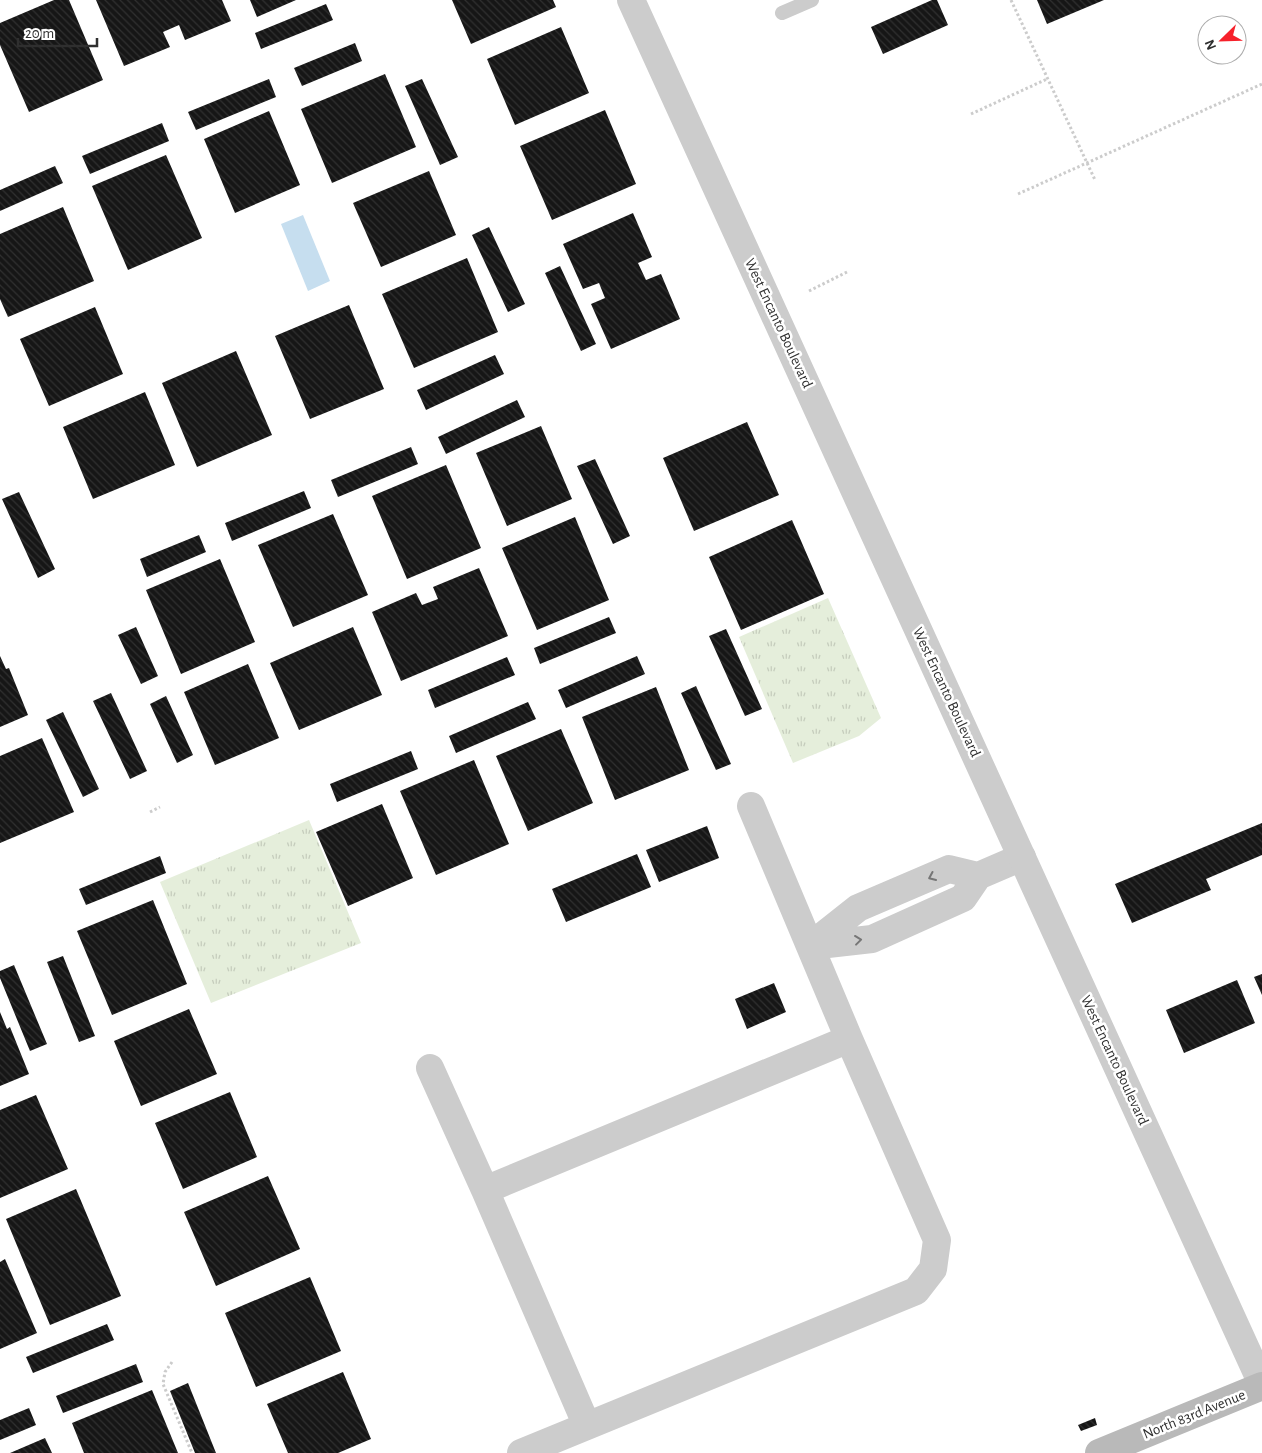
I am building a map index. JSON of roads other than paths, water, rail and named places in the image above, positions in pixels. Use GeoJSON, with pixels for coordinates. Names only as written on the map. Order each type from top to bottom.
{"type":"FeatureCollection","features":[{"type":"Feature","properties":{"kind":"main road","name":"North 83rd Avenue"},"geometry":{"type":"LineString","coordinates":[[1098,1453],[1262,1385]]}},
{"type":"Feature","properties":{"kind":"street","name":"West Encanto Boulevard"},"geometry":{"type":"LineString","coordinates":[[631,0],[1262,1385]]}},
{"type":"Feature","properties":{"kind":"street"},"geometry":{"type":"LineString","coordinates":[[521,1453],[916,1291],[933,1269],[937,1240],[849,1039],[752,806]]}},
{"type":"Feature","properties":{"kind":"street"},"geometry":{"type":"LineString","coordinates":[[810,946],[872,939],[963,898],[978,876],[1022,857]]}},
{"type":"Feature","properties":{"kind":"street"},"geometry":{"type":"LineString","coordinates":[[810,946],[858,908],[949,869],[978,876]]}},
{"type":"Feature","properties":{"kind":"street"},"geometry":{"type":"LineString","coordinates":[[906,888],[918,918]]}},
{"type":"Feature","properties":{"kind":"street"},"geometry":{"type":"LineString","coordinates":[[485,1190],[849,1039]]}},
{"type":"Feature","properties":{"kind":"street"},"geometry":{"type":"LineString","coordinates":[[430,1068],[587,1426]]}},
{"type":"Feature","properties":{"kind":"lane"},"geometry":{"type":"LineString","coordinates":[[782,13],[812,0]]}},
{"type":"Feature","properties":{"kind":"water"},"geometry":{"type":"Polygon","coordinates":[[[303,215],[330,281],[308,291],[281,224],[303,215]]]}}]}
